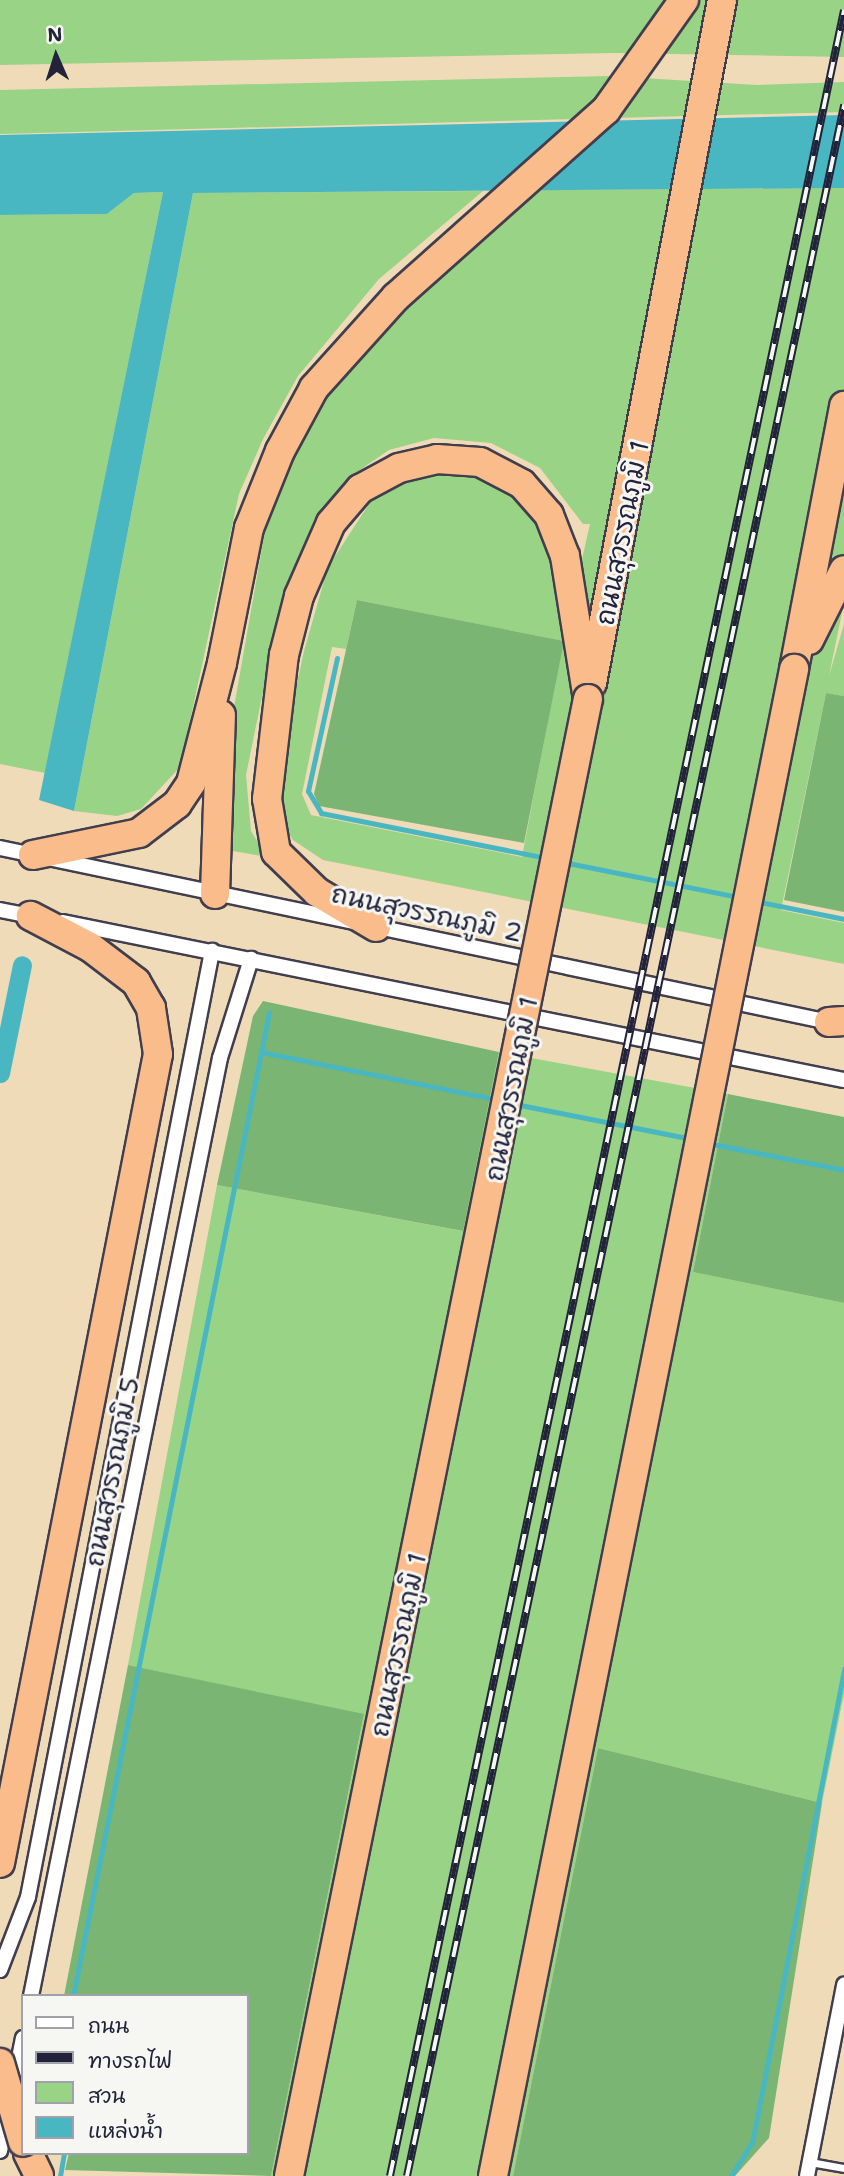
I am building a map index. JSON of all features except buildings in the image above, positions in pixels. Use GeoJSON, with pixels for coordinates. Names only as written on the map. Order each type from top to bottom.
{"type":"FeatureCollection","features":[{"type":"Feature","properties":{"kind":"highway"},"geometry":{"type":"LineString","coordinates":[[33,855],[139,833],[177,804],[191,783],[222,663],[249,528],[280,451],[341,356],[396,296],[606,110],[684,0]]}},
{"type":"Feature","properties":{"kind":"highway","name":"ถนนสุวรรณภูมิ 1"},"geometry":{"type":"LineString","coordinates":[[289,2176],[588,699],[722,0]]}},
{"type":"Feature","properties":{"kind":"highway"},"geometry":{"type":"LineString","coordinates":[[493,2176],[794,669],[844,406]]}},
{"type":"Feature","properties":{"kind":"highway"},"geometry":{"type":"LineString","coordinates":[[376,927],[317,892],[276,852],[267,799],[284,655],[313,560],[360,489],[399,468],[437,459],[480,462],[522,484],[549,515],[565,556],[588,699]]}},
{"type":"Feature","properties":{"kind":"highway"},"geometry":{"type":"LineString","coordinates":[[794,669],[844,570]]}},
{"type":"Feature","properties":{"kind":"highway"},"geometry":{"type":"LineString","coordinates":[[215,894],[222,663]]}},
{"type":"Feature","properties":{"kind":"highway"},"geometry":{"type":"LineString","coordinates":[[0,1863],[157,1032],[136,982],[90,947],[31,916]]}},
{"type":"Feature","properties":{"kind":"highway"},"geometry":{"type":"LineString","coordinates":[[0,2063],[21,2135]]}},
{"type":"Feature","properties":{"kind":"highway"},"geometry":{"type":"LineString","coordinates":[[29,2155],[39,2176]]}},
{"type":"Feature","properties":{"kind":"street","name":"ถนนสุวรรณภูมิ 2"},"geometry":{"type":"LineString","coordinates":[[0,848],[839,1022]]}},
{"type":"Feature","properties":{"kind":"street"},"geometry":{"type":"LineString","coordinates":[[0,910],[844,1080]]}},
{"type":"Feature","properties":{"kind":"street","name":"ถนนสุวรรณภูมิ 5"},"geometry":{"type":"LineString","coordinates":[[0,1970],[28,1897],[212,951]]}},
{"type":"Feature","properties":{"kind":"street","name":"ถนนสุวรรณภูมิ 5"},"geometry":{"type":"LineString","coordinates":[[31,1994],[220,1058],[251,960]]}},
{"type":"Feature","properties":{"kind":"street"},"geometry":{"type":"LineString","coordinates":[[808,2169],[844,1985]]}},
{"type":"Feature","properties":{"kind":"street"},"geometry":{"type":"LineString","coordinates":[[0,2151],[21,2048]]}},
{"type":"Feature","properties":{"kind":"lane"},"geometry":{"type":"LineString","coordinates":[[808,2169],[844,2168]]}},
{"type":"Feature","properties":{"kind":"green space"},"geometry":{"type":"Polygon","coordinates":[[[0,0],[844,0],[844,57],[614,53],[0,65],[0,0]]]}},
{"type":"Feature","properties":{"kind":"green space"},"geometry":{"type":"Polygon","coordinates":[[[610,76],[757,85],[844,82],[844,112],[0,134],[0,90],[610,76]]]}},
{"type":"Feature","properties":{"kind":"green space"},"geometry":{"type":"Polygon","coordinates":[[[844,188],[844,603],[829,676],[844,624],[844,696],[826,693],[781,910],[844,923],[844,964],[323,860],[293,840],[279,819],[274,790],[304,651],[328,567],[371,501],[405,480],[439,472],[480,475],[517,494],[542,520],[559,558],[565,634],[590,524],[583,524],[540,468],[491,443],[434,438],[389,450],[348,478],[317,515],[283,594],[246,775],[251,831],[267,857],[221,849],[230,730],[265,531],[291,460],[327,396],[403,304],[539,190],[844,188]],[[357,600],[346,649],[332,647],[302,794],[311,815],[522,857],[563,641],[357,600]]]}},
{"type":"Feature","properties":{"kind":"green space"},"geometry":{"type":"Polygon","coordinates":[[[483,191],[379,279],[298,376],[263,439],[239,494],[180,767],[141,809],[117,816],[74,811],[193,193],[483,191]]]}},
{"type":"Feature","properties":{"kind":"green space"},"geometry":{"type":"Polygon","coordinates":[[[163,192],[45,773],[0,764],[0,215],[107,214],[134,193],[163,192]]]}},
{"type":"Feature","properties":{"kind":"green space"},"geometry":{"type":"Polygon","coordinates":[[[357,600],[564,641],[524,843],[319,806],[314,794],[357,600]]]}},
{"type":"Feature","properties":{"kind":"green space"},"geometry":{"type":"Polygon","coordinates":[[[826,693],[844,696],[844,912],[784,900],[826,693]]]}},
{"type":"Feature","properties":{"kind":"green space"},"geometry":{"type":"Polygon","coordinates":[[[263,1001],[499,1052],[463,1231],[217,1185],[253,1016],[263,1001]]]}},
{"type":"Feature","properties":{"kind":"green space"},"geometry":{"type":"Polygon","coordinates":[[[499,1052],[728,1094],[693,1272],[844,1303],[844,1694],[822,1803],[598,1748],[513,2176],[271,2176],[364,1715],[128,1665],[217,1185],[462,1231],[499,1052]]]}},
{"type":"Feature","properties":{"kind":"green space"},"geometry":{"type":"Polygon","coordinates":[[[728,1094],[844,1117],[844,1303],[693,1272],[728,1094]]]}},
{"type":"Feature","properties":{"kind":"green space"},"geometry":{"type":"Polygon","coordinates":[[[128,1665],[364,1714],[271,2176],[65,2170],[69,2155],[248,2155],[248,1994],[64,1994],[128,1665]]]}},
{"type":"Feature","properties":{"kind":"green space"},"geometry":{"type":"Polygon","coordinates":[[[598,1748],[822,1803],[769,2138],[735,2176],[513,2176],[598,1748]]]}},
{"type":"Feature","properties":{"kind":"water"},"geometry":{"type":"Polygon","coordinates":[[[844,115],[844,188],[193,193],[74,811],[39,800],[163,192],[134,193],[107,214],[0,215],[0,135],[844,115]]]}},
{"type":"Feature","properties":{"kind":"waterway"},"geometry":{"type":"LineString","coordinates":[[337,658],[308,791],[321,813],[546,858]]}},
{"type":"Feature","properties":{"kind":"waterway"},"geometry":{"type":"LineString","coordinates":[[563,862],[738,897]]}},
{"type":"Feature","properties":{"kind":"waterway"},"geometry":{"type":"LineString","coordinates":[[755,901],[844,919]]}},
{"type":"Feature","properties":{"kind":"waterway"},"geometry":{"type":"LineString","coordinates":[[0,1073],[22,965]]}},
{"type":"Feature","properties":{"kind":"waterway"},"geometry":{"type":"LineString","coordinates":[[73,1994],[269,1012]]}},
{"type":"Feature","properties":{"kind":"waterway"},"geometry":{"type":"LineString","coordinates":[[261,1052],[498,1100]]}},
{"type":"Feature","properties":{"kind":"waterway"},"geometry":{"type":"LineString","coordinates":[[515,1104],[691,1139]]}},
{"type":"Feature","properties":{"kind":"waterway"},"geometry":{"type":"LineString","coordinates":[[707,1143],[844,1170]]}},
{"type":"Feature","properties":{"kind":"waterway"},"geometry":{"type":"LineString","coordinates":[[731,2176],[752,2143],[844,1669]]}},
{"type":"Feature","properties":{"kind":"waterway"},"geometry":{"type":"LineString","coordinates":[[60,2176],[64,2155]]}},
{"type":"Feature","properties":{"kind":"railway"},"geometry":{"type":"LineString","coordinates":[[390,2176],[844,10]]}},
{"type":"Feature","properties":{"kind":"railway"},"geometry":{"type":"LineString","coordinates":[[407,2176],[844,105]]}}]}
